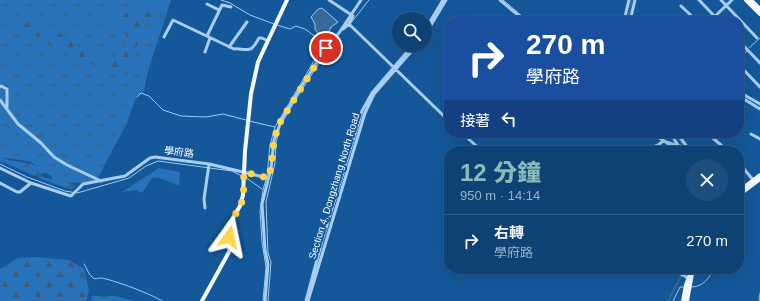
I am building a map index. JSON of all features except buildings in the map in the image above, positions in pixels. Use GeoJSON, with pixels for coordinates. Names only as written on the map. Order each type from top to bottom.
{"type":"FeatureCollection","features":[{"type":"Feature","properties":{"kind":"main road"},"geometry":{"type":"LineString","coordinates":[[202,301],[229,252],[229,225],[241,203],[243,195],[248,120],[251,94],[258,62],[287,0]]}},
{"type":"Feature","properties":{"kind":"main road"},"geometry":{"type":"LineString","coordinates":[[746,0],[760,14]]}},
{"type":"Feature","properties":{"kind":"main road"},"geometry":{"type":"LineString","coordinates":[[751,0],[760,10]]}},
{"type":"Feature","properties":{"kind":"main road"},"geometry":{"type":"LineString","coordinates":[[744,191],[760,175]]}},
{"type":"Feature","properties":{"kind":"main road"},"geometry":{"type":"LineString","coordinates":[[744,188],[760,179]]}},
{"type":"Feature","properties":{"kind":"main road"},"geometry":{"type":"LineString","coordinates":[[687,301],[686,277],[689,274]]}},
{"type":"Feature","properties":{"kind":"main road"},"geometry":{"type":"LineString","coordinates":[[683,301],[692,274]]}},
{"type":"Feature","properties":{"kind":"street"},"geometry":{"type":"LineString","coordinates":[[329,0],[353,16],[350,25],[338,33]]}},
{"type":"Feature","properties":{"kind":"street"},"geometry":{"type":"LineString","coordinates":[[264,301],[268,264],[265,250],[262,204],[271,168],[274,140],[279,124],[326,48],[360,0]]}},
{"type":"Feature","properties":{"kind":"street"},"geometry":{"type":"LineString","coordinates":[[432,19],[444,0]]}},
{"type":"Feature","properties":{"kind":"street"},"geometry":{"type":"LineString","coordinates":[[432,22],[444,0]]}},
{"type":"Feature","properties":{"kind":"street"},"geometry":{"type":"LineString","coordinates":[[500,0],[519,16]]}},
{"type":"Feature","properties":{"kind":"street"},"geometry":{"type":"LineString","coordinates":[[625,16],[629,0]]}},
{"type":"Feature","properties":{"kind":"street"},"geometry":{"type":"LineString","coordinates":[[631,16],[635,0]]}},
{"type":"Feature","properties":{"kind":"street"},"geometry":{"type":"LineString","coordinates":[[699,0],[714,16]]}},
{"type":"Feature","properties":{"kind":"street"},"geometry":{"type":"LineString","coordinates":[[721,0],[736,16]]}},
{"type":"Feature","properties":{"kind":"street"},"geometry":{"type":"LineString","coordinates":[[716,16],[732,0]]}},
{"type":"Feature","properties":{"kind":"street"},"geometry":{"type":"LineString","coordinates":[[207,4],[219,10]]}},
{"type":"Feature","properties":{"kind":"street"},"geometry":{"type":"LineString","coordinates":[[205,52],[208,37],[219,10],[223,4],[231,7]]}},
{"type":"Feature","properties":{"kind":"street"},"geometry":{"type":"LineString","coordinates":[[681,6],[692,16]]}},
{"type":"Feature","properties":{"kind":"street"},"geometry":{"type":"LineString","coordinates":[[164,37],[173,20],[229,47],[248,50],[253,48],[259,38],[268,41]]}},
{"type":"Feature","properties":{"kind":"street"},"geometry":{"type":"LineString","coordinates":[[229,47],[247,22]]}},
{"type":"Feature","properties":{"kind":"street"},"geometry":{"type":"LineString","coordinates":[[350,25],[444,116]]}},
{"type":"Feature","properties":{"kind":"street"},"geometry":{"type":"LineString","coordinates":[[744,25],[757,38]]}},
{"type":"Feature","properties":{"kind":"street"},"geometry":{"type":"LineString","coordinates":[[744,47],[760,63]]}},
{"type":"Feature","properties":{"kind":"street","name":"Section 4, Dongzhang North Road"},"geometry":{"type":"LineString","coordinates":[[395,69],[408,52]]}},
{"type":"Feature","properties":{"kind":"street","name":"Section 4, Dongzhang North Road"},"geometry":{"type":"LineString","coordinates":[[307,301],[344,174],[362,119],[374,94],[411,52]]}},
{"type":"Feature","properties":{"kind":"street"},"geometry":{"type":"LineString","coordinates":[[744,69],[758,82],[760,87]]}},
{"type":"Feature","properties":{"kind":"street"},"geometry":{"type":"LineString","coordinates":[[0,87],[1,86],[7,89],[7,108]]}},
{"type":"Feature","properties":{"kind":"street"},"geometry":{"type":"LineString","coordinates":[[744,95],[760,104]]}},
{"type":"Feature","properties":{"kind":"street"},"geometry":{"type":"LineString","coordinates":[[744,99],[760,108]]}},
{"type":"Feature","properties":{"kind":"street"},"geometry":{"type":"LineString","coordinates":[[0,100],[18,124],[41,143],[54,157],[67,165],[102,181]]}},
{"type":"Feature","properties":{"kind":"street"},"geometry":{"type":"LineString","coordinates":[[751,134],[760,139]]}},
{"type":"Feature","properties":{"kind":"street"},"geometry":{"type":"LineString","coordinates":[[468,138],[476,146]]}},
{"type":"Feature","properties":{"kind":"street"},"geometry":{"type":"LineString","coordinates":[[658,138],[662,141],[678,146]]}},
{"type":"Feature","properties":{"kind":"street"},"geometry":{"type":"LineString","coordinates":[[673,138],[678,146]]}},
{"type":"Feature","properties":{"kind":"street"},"geometry":{"type":"LineString","coordinates":[[713,138],[722,146]]}},
{"type":"Feature","properties":{"kind":"street"},"geometry":{"type":"LineString","coordinates":[[656,146],[662,141]]}},
{"type":"Feature","properties":{"kind":"street","name":"學府路"},"geometry":{"type":"LineString","coordinates":[[0,167],[32,182],[72,195],[83,184],[128,174],[150,158],[155,157],[209,164],[244,175],[268,178]]}},
{"type":"Feature","properties":{"kind":"street"},"geometry":{"type":"LineString","coordinates":[[205,208],[204,199],[209,164]]}},
{"type":"Feature","properties":{"kind":"street"},"geometry":{"type":"LineString","coordinates":[[744,169],[755,181]]}},
{"type":"Feature","properties":{"kind":"street"},"geometry":{"type":"LineString","coordinates":[[0,183],[20,192],[32,182]]}},
{"type":"Feature","properties":{"kind":"street"},"geometry":{"type":"LineString","coordinates":[[681,274],[686,277]]}},
{"type":"Feature","properties":{"kind":"green space"},"geometry":{"type":"Polygon","coordinates":[[[0,0],[171,0],[148,71],[144,91],[136,98],[127,123],[96,181],[81,183],[68,182],[50,175],[31,162],[0,157],[0,0]]]}},
{"type":"Feature","properties":{"kind":"green space"},"geometry":{"type":"Polygon","coordinates":[[[132,0],[143,0],[145,3],[157,2],[153,17],[143,24],[132,66],[127,74],[119,76],[56,50],[50,45],[36,41],[24,29],[20,20],[19,11],[68,37],[65,38],[104,61],[118,61],[124,54],[126,34],[108,15],[113,12],[137,13],[142,8],[141,5],[132,0]]]}},
{"type":"Feature","properties":{"kind":"green space"},"geometry":{"type":"Polygon","coordinates":[[[0,157],[31,164],[48,171],[40,175],[45,178],[52,179],[52,174],[55,172],[60,179],[76,186],[71,189],[52,183],[0,161],[0,157]]]}},
{"type":"Feature","properties":{"kind":"green space"},"geometry":{"type":"Polygon","coordinates":[[[159,168],[180,172],[179,185],[163,179],[152,178],[142,193],[136,190],[122,192],[159,168]]]}},
{"type":"Feature","properties":{"kind":"green space"},"geometry":{"type":"Polygon","coordinates":[[[35,257],[69,260],[84,269],[89,291],[86,301],[0,301],[0,269],[18,258],[35,257]]]}},
{"type":"Feature","properties":{"kind":"green space"},"geometry":{"type":"Polygon","coordinates":[[[92,296],[115,296],[134,301],[91,301],[92,296]]]}},
{"type":"Feature","properties":{"kind":"shaded area"},"geometry":{"type":"Polygon","coordinates":[[[322,8],[338,22],[324,35],[318,33],[315,29],[315,24],[311,17],[317,10],[322,8]]]}},
{"type":"Feature","properties":{"kind":"waterway"},"geometry":{"type":"LineString","coordinates":[[221,0],[230,3],[250,15],[274,24]]}},
{"type":"Feature","properties":{"kind":"waterway"},"geometry":{"type":"LineString","coordinates":[[351,23],[369,0]]}},
{"type":"Feature","properties":{"kind":"waterway"},"geometry":{"type":"LineString","coordinates":[[503,0],[522,16]]}},
{"type":"Feature","properties":{"kind":"waterway"},"geometry":{"type":"LineString","coordinates":[[629,16],[632,0]]}},
{"type":"Feature","properties":{"kind":"waterway"},"geometry":{"type":"LineString","coordinates":[[277,25],[290,29],[296,26],[305,29],[325,44]]}},
{"type":"Feature","properties":{"kind":"waterway"},"geometry":{"type":"LineString","coordinates":[[749,48],[760,38]]}},
{"type":"Feature","properties":{"kind":"waterway"},"geometry":{"type":"LineString","coordinates":[[267,176],[270,145],[275,127],[317,56],[325,44],[331,40]]}},
{"type":"Feature","properties":{"kind":"waterway"},"geometry":{"type":"LineString","coordinates":[[282,123],[332,43]]}},
{"type":"Feature","properties":{"kind":"waterway"},"geometry":{"type":"LineString","coordinates":[[137,97],[141,93],[149,96],[163,110],[181,116],[206,117],[223,114],[246,120]]}},
{"type":"Feature","properties":{"kind":"waterway"},"geometry":{"type":"LineString","coordinates":[[249,121],[275,127]]}},
{"type":"Feature","properties":{"kind":"waterway"},"geometry":{"type":"LineString","coordinates":[[268,301],[271,262],[268,253],[266,202],[275,163],[276,143],[279,130]]}},
{"type":"Feature","properties":{"kind":"waterway"},"geometry":{"type":"LineString","coordinates":[[678,138],[684,146]]}},
{"type":"Feature","properties":{"kind":"waterway"},"geometry":{"type":"LineString","coordinates":[[664,140],[676,144]]}},
{"type":"Feature","properties":{"kind":"waterway"},"geometry":{"type":"LineString","coordinates":[[0,164],[27,177],[65,191],[77,193],[129,178],[146,166],[158,161],[232,171],[242,176]]}},
{"type":"Feature","properties":{"kind":"waterway"},"geometry":{"type":"LineString","coordinates":[[245,177],[262,189]]}},
{"type":"Feature","properties":{"kind":"waterway"},"geometry":{"type":"LineString","coordinates":[[263,301],[266,267],[262,242],[260,211],[266,179]]}},
{"type":"Feature","properties":{"kind":"waterway"},"geometry":{"type":"LineString","coordinates":[[84,264],[89,274],[96,279],[101,278],[123,284],[162,301]]}},
{"type":"Feature","properties":{"kind":"waterway"},"geometry":{"type":"LineString","coordinates":[[668,301],[682,274]]}},
{"type":"Feature","properties":{"kind":"waterway"},"geometry":{"type":"LineString","coordinates":[[691,287],[702,284],[712,274]]}},
{"type":"Feature","properties":{"kind":"waterway"},"geometry":{"type":"LineString","coordinates":[[673,301],[680,287],[684,287]]}},
{"type":"Feature","properties":{"kind":"waterway"},"geometry":{"type":"LineString","coordinates":[[759,301],[760,293]]}},
{"type":"Feature","properties":{"kind":"route"},"geometry":{"type":"LineString","coordinates":[[229,237],[229,225],[241,203],[243,195],[244,172],[268,178],[271,168],[272,149],[279,124],[326,48]]}}]}
